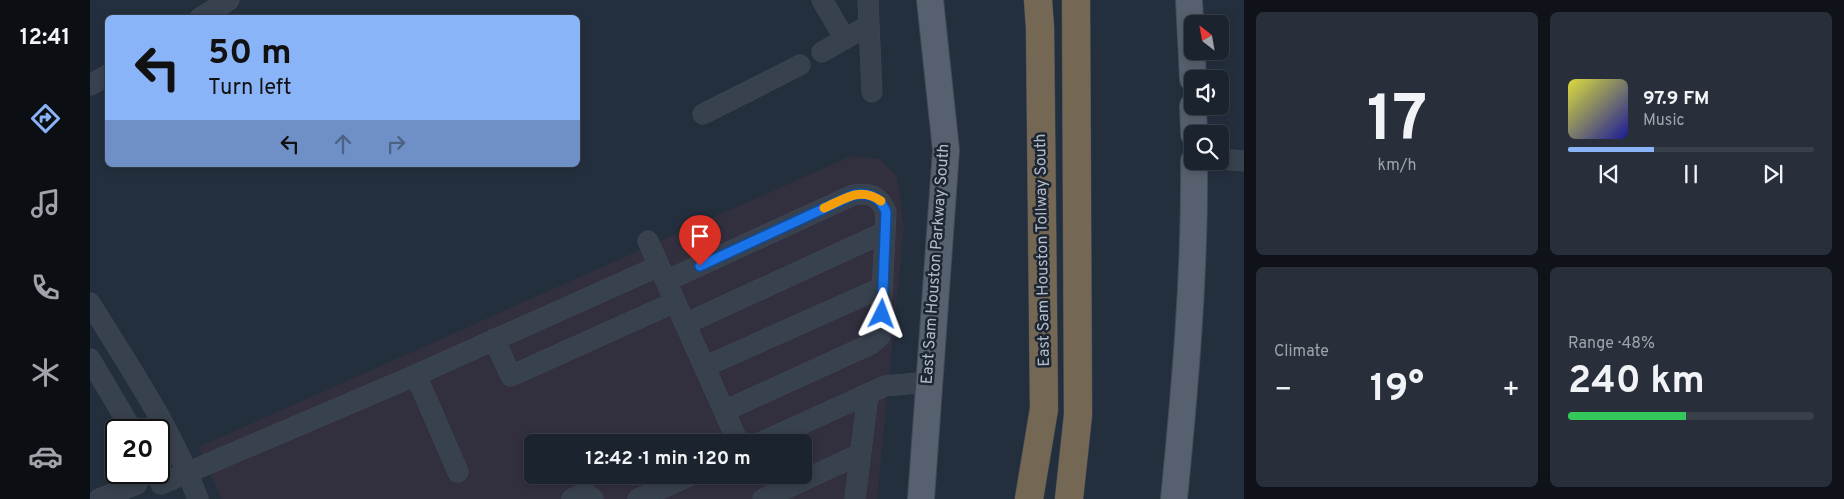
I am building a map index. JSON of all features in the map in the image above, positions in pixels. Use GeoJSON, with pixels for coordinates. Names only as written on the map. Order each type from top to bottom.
{"type":"FeatureCollection","features":[{"type":"Feature","properties":{"kind":"highway","name":"East Sam Houston Tollway South"},"geometry":{"type":"LineString","coordinates":[[1029,499],[1044,409],[1040,28],[1038,0]]}},
{"type":"Feature","properties":{"kind":"highway","name":"East Sam Houston Tollway South"},"geometry":{"type":"LineString","coordinates":[[1069,499],[1078,415],[1076,0]]}},
{"type":"Feature","properties":{"kind":"main road","name":"East Sam Houston Parkway South"},"geometry":{"type":"LineString","coordinates":[[921,499],[946,150],[930,0]]}},
{"type":"Feature","properties":{"kind":"main road"},"geometry":{"type":"LineString","coordinates":[[1189,0],[1193,70]]}},
{"type":"Feature","properties":{"kind":"main road"},"geometry":{"type":"LineString","coordinates":[[1174,499],[1186,372],[1194,225],[1194,170]]}},
{"type":"Feature","properties":{"kind":"street"},"geometry":{"type":"LineString","coordinates":[[205,15],[229,0]]}},
{"type":"Feature","properties":{"kind":"street"},"geometry":{"type":"LineString","coordinates":[[822,0],[845,39]]}},
{"type":"Feature","properties":{"kind":"street"},"geometry":{"type":"LineString","coordinates":[[868,0],[872,92]]}},
{"type":"Feature","properties":{"kind":"street"},"geometry":{"type":"LineString","coordinates":[[822,52],[869,25]]}},
{"type":"Feature","properties":{"kind":"street"},"geometry":{"type":"LineString","coordinates":[[703,114],[800,65]]}},
{"type":"Feature","properties":{"kind":"street"},"geometry":{"type":"LineString","coordinates":[[90,85],[105,76]]}},
{"type":"Feature","properties":{"kind":"street"},"geometry":{"type":"LineString","coordinates":[[1229,160],[1244,161]]}},
{"type":"Feature","properties":{"kind":"street"},"geometry":{"type":"LineString","coordinates":[[161,485],[416,375],[494,339],[662,274],[853,195],[863,193],[873,195],[882,202],[886,212],[880,336],[871,344],[724,411]]}},
{"type":"Feature","properties":{"kind":"street"},"geometry":{"type":"LineString","coordinates":[[685,324],[885,232]]}},
{"type":"Feature","properties":{"kind":"street"},"geometry":{"type":"LineString","coordinates":[[648,241],[734,434]]}},
{"type":"Feature","properties":{"kind":"street"},"geometry":{"type":"LineString","coordinates":[[704,367],[883,287]]}},
{"type":"Feature","properties":{"kind":"street"},"geometry":{"type":"LineString","coordinates":[[494,339],[511,376],[675,302]]}},
{"type":"Feature","properties":{"kind":"street"},"geometry":{"type":"LineString","coordinates":[[90,303],[150,400],[188,472],[198,499]]}},
{"type":"Feature","properties":{"kind":"street"},"geometry":{"type":"LineString","coordinates":[[90,359],[125,419]]}},
{"type":"Feature","properties":{"kind":"street"},"geometry":{"type":"LineString","coordinates":[[416,375],[458,472]]}},
{"type":"Feature","properties":{"kind":"street"},"geometry":{"type":"LineString","coordinates":[[780,434],[885,386],[929,382]]}},
{"type":"Feature","properties":{"kind":"street"},"geometry":{"type":"LineString","coordinates":[[855,499],[868,394]]}},
{"type":"Feature","properties":{"kind":"street"},"geometry":{"type":"LineString","coordinates":[[763,499],[860,454]]}},
{"type":"Feature","properties":{"kind":"street"},"geometry":{"type":"LineString","coordinates":[[99,499],[137,484]]}},
{"type":"Feature","properties":{"kind":"street"},"geometry":{"type":"LineString","coordinates":[[638,499],[671,484]]}},
{"type":"Feature","properties":{"kind":"street"},"geometry":{"type":"LineString","coordinates":[[572,499],[585,493],[593,499]]}},
{"type":"Feature","properties":{"kind":"shaded area"},"geometry":{"type":"Polygon","coordinates":[[[851,156],[880,159],[897,177],[904,227],[877,499],[221,499],[199,447],[851,156]]]}},
{"type":"Feature","properties":{"kind":"slow traffic"},"geometry":{"type":"LineString","coordinates":[[824,208],[853,195],[863,193],[873,195],[881,201]]}},
{"type":"Feature","properties":{"kind":"route"},"geometry":{"type":"LineString","coordinates":[[700,266],[853,195],[863,193],[873,195],[882,202],[886,212],[882,314]]}}]}
